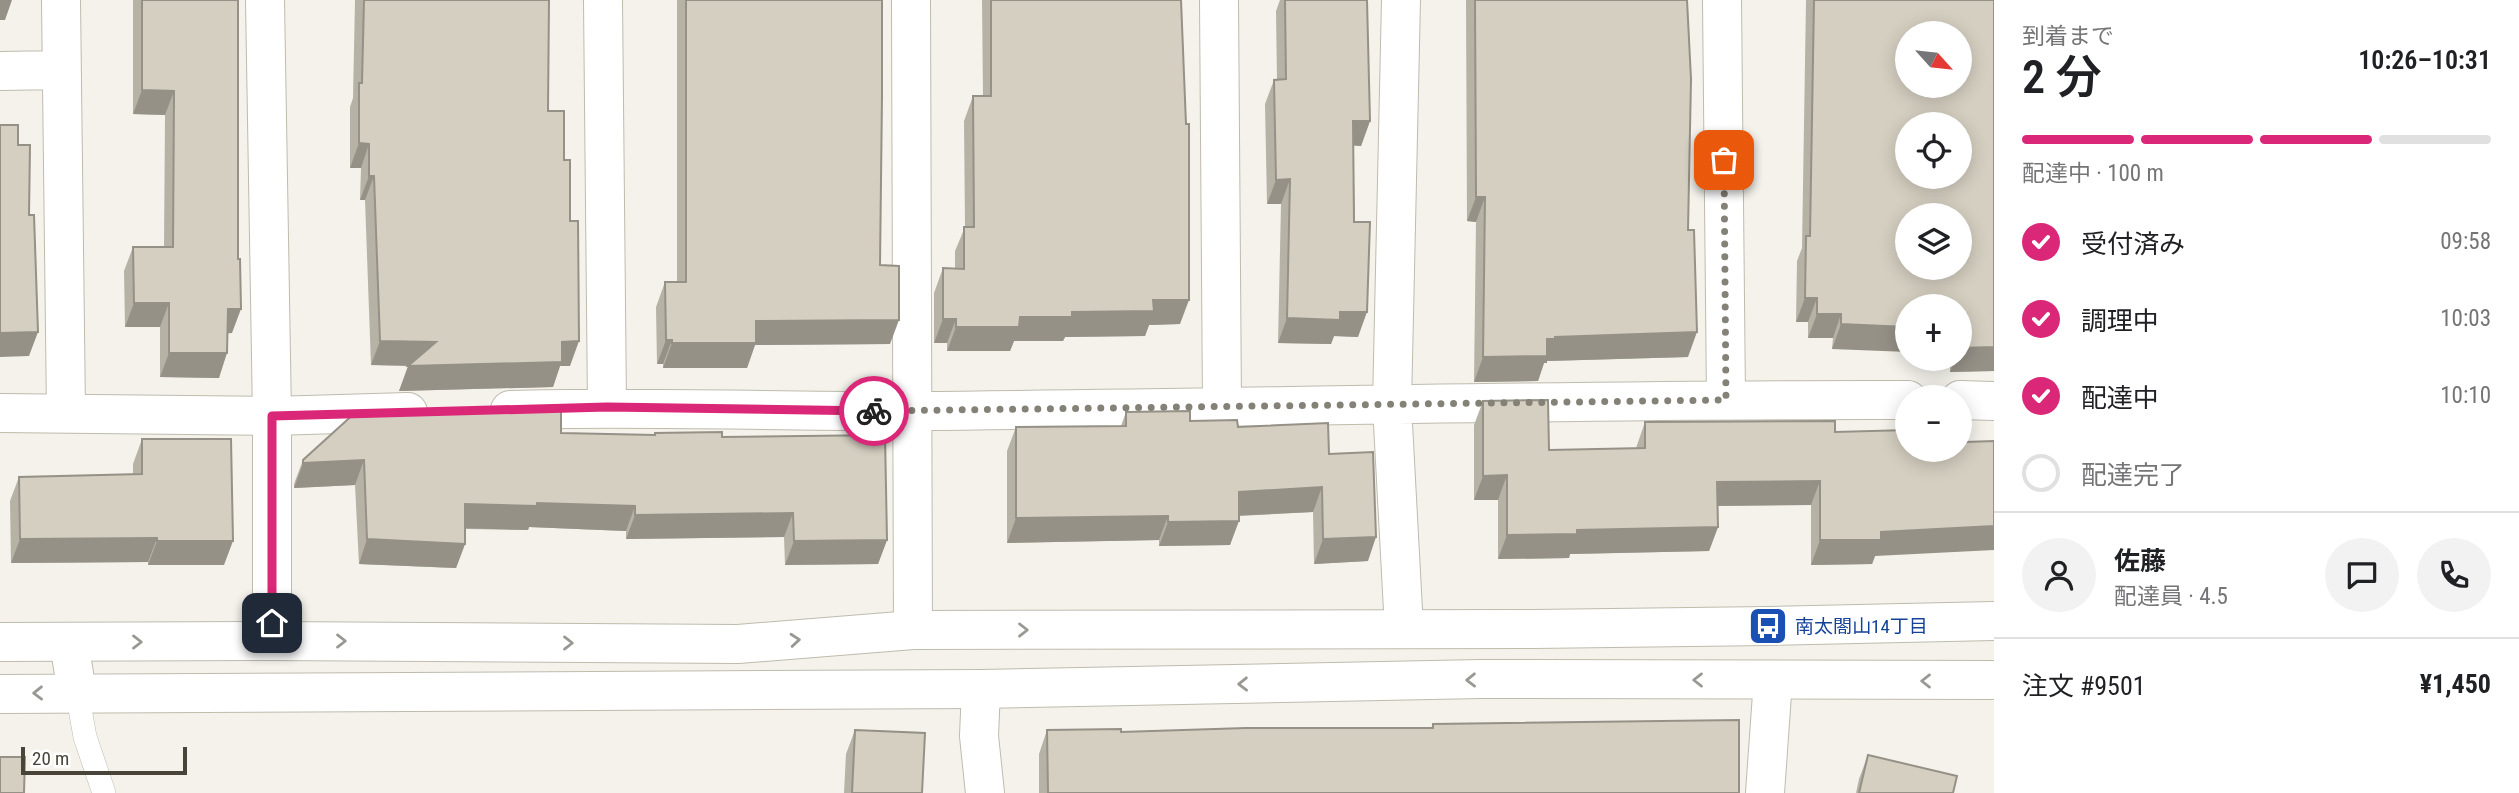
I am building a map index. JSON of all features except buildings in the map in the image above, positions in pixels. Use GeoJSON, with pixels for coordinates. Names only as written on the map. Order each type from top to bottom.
{"type":"FeatureCollection","features":[{"type":"Feature","properties":{"kind":"street"},"geometry":{"type":"LineString","coordinates":[[61,0],[66,413]]}},
{"type":"Feature","properties":{"kind":"street"},"geometry":{"type":"LineString","coordinates":[[265,0],[272,416],[272,641]]}},
{"type":"Feature","properties":{"kind":"street"},"geometry":{"type":"LineString","coordinates":[[603,0],[607,407]]}},
{"type":"Feature","properties":{"kind":"street"},"geometry":{"type":"LineString","coordinates":[[911,0],[913,630]]}},
{"type":"Feature","properties":{"kind":"street"},"geometry":{"type":"LineString","coordinates":[[1219,0],[1222,406]]}},
{"type":"Feature","properties":{"kind":"street"},"geometry":{"type":"LineString","coordinates":[[1401,0],[1392,405],[1404,629]]}},
{"type":"Feature","properties":{"kind":"street"},"geometry":{"type":"LineString","coordinates":[[1722,0],[1726,400]]}},
{"type":"Feature","properties":{"kind":"street"},"geometry":{"type":"LineString","coordinates":[[0,71],[61,70]]}},
{"type":"Feature","properties":{"kind":"street"},"geometry":{"type":"LineString","coordinates":[[481,410],[607,407],[913,411],[1895,400]]}},
{"type":"Feature","properties":{"kind":"street"},"geometry":{"type":"LineString","coordinates":[[1972,400],[1994,401]]}},
{"type":"Feature","properties":{"kind":"street"},"geometry":{"type":"LineString","coordinates":[[0,413],[272,416],[439,411]]}},
{"type":"Feature","properties":{"kind":"street"},"geometry":{"type":"LineString","coordinates":[[0,642],[738,644],[913,630],[1768,626],[1994,621]]}},
{"type":"Feature","properties":{"kind":"street"},"geometry":{"type":"LineString","coordinates":[[69,643],[77,692]]}},
{"type":"Feature","properties":{"kind":"street"},"geometry":{"type":"LineString","coordinates":[[0,694],[981,689],[1481,679],[1994,680]]}},
{"type":"Feature","properties":{"kind":"street"},"geometry":{"type":"LineString","coordinates":[[1765,793],[1773,680]]}},
{"type":"Feature","properties":{"kind":"street"},"geometry":{"type":"LineString","coordinates":[[981,689],[979,736],[985,793]]}},
{"type":"Feature","properties":{"kind":"lane"},"geometry":{"type":"LineString","coordinates":[[77,692],[85,737],[104,793]]}},
{"type":"Feature","properties":{"kind":"way so far"},"geometry":{"type":"LineString","coordinates":[[874,411],[1726,400],[1724,160]]}},
{"type":"Feature","properties":{"kind":"place","name":"南太閤山14丁目"},"geometry":{"type":"Point","coordinates":[1768,626]}},
{"type":"Feature","properties":{"kind":"route"},"geometry":{"type":"LineString","coordinates":[[272,623],[272,416],[607,407],[874,411]]}}]}
